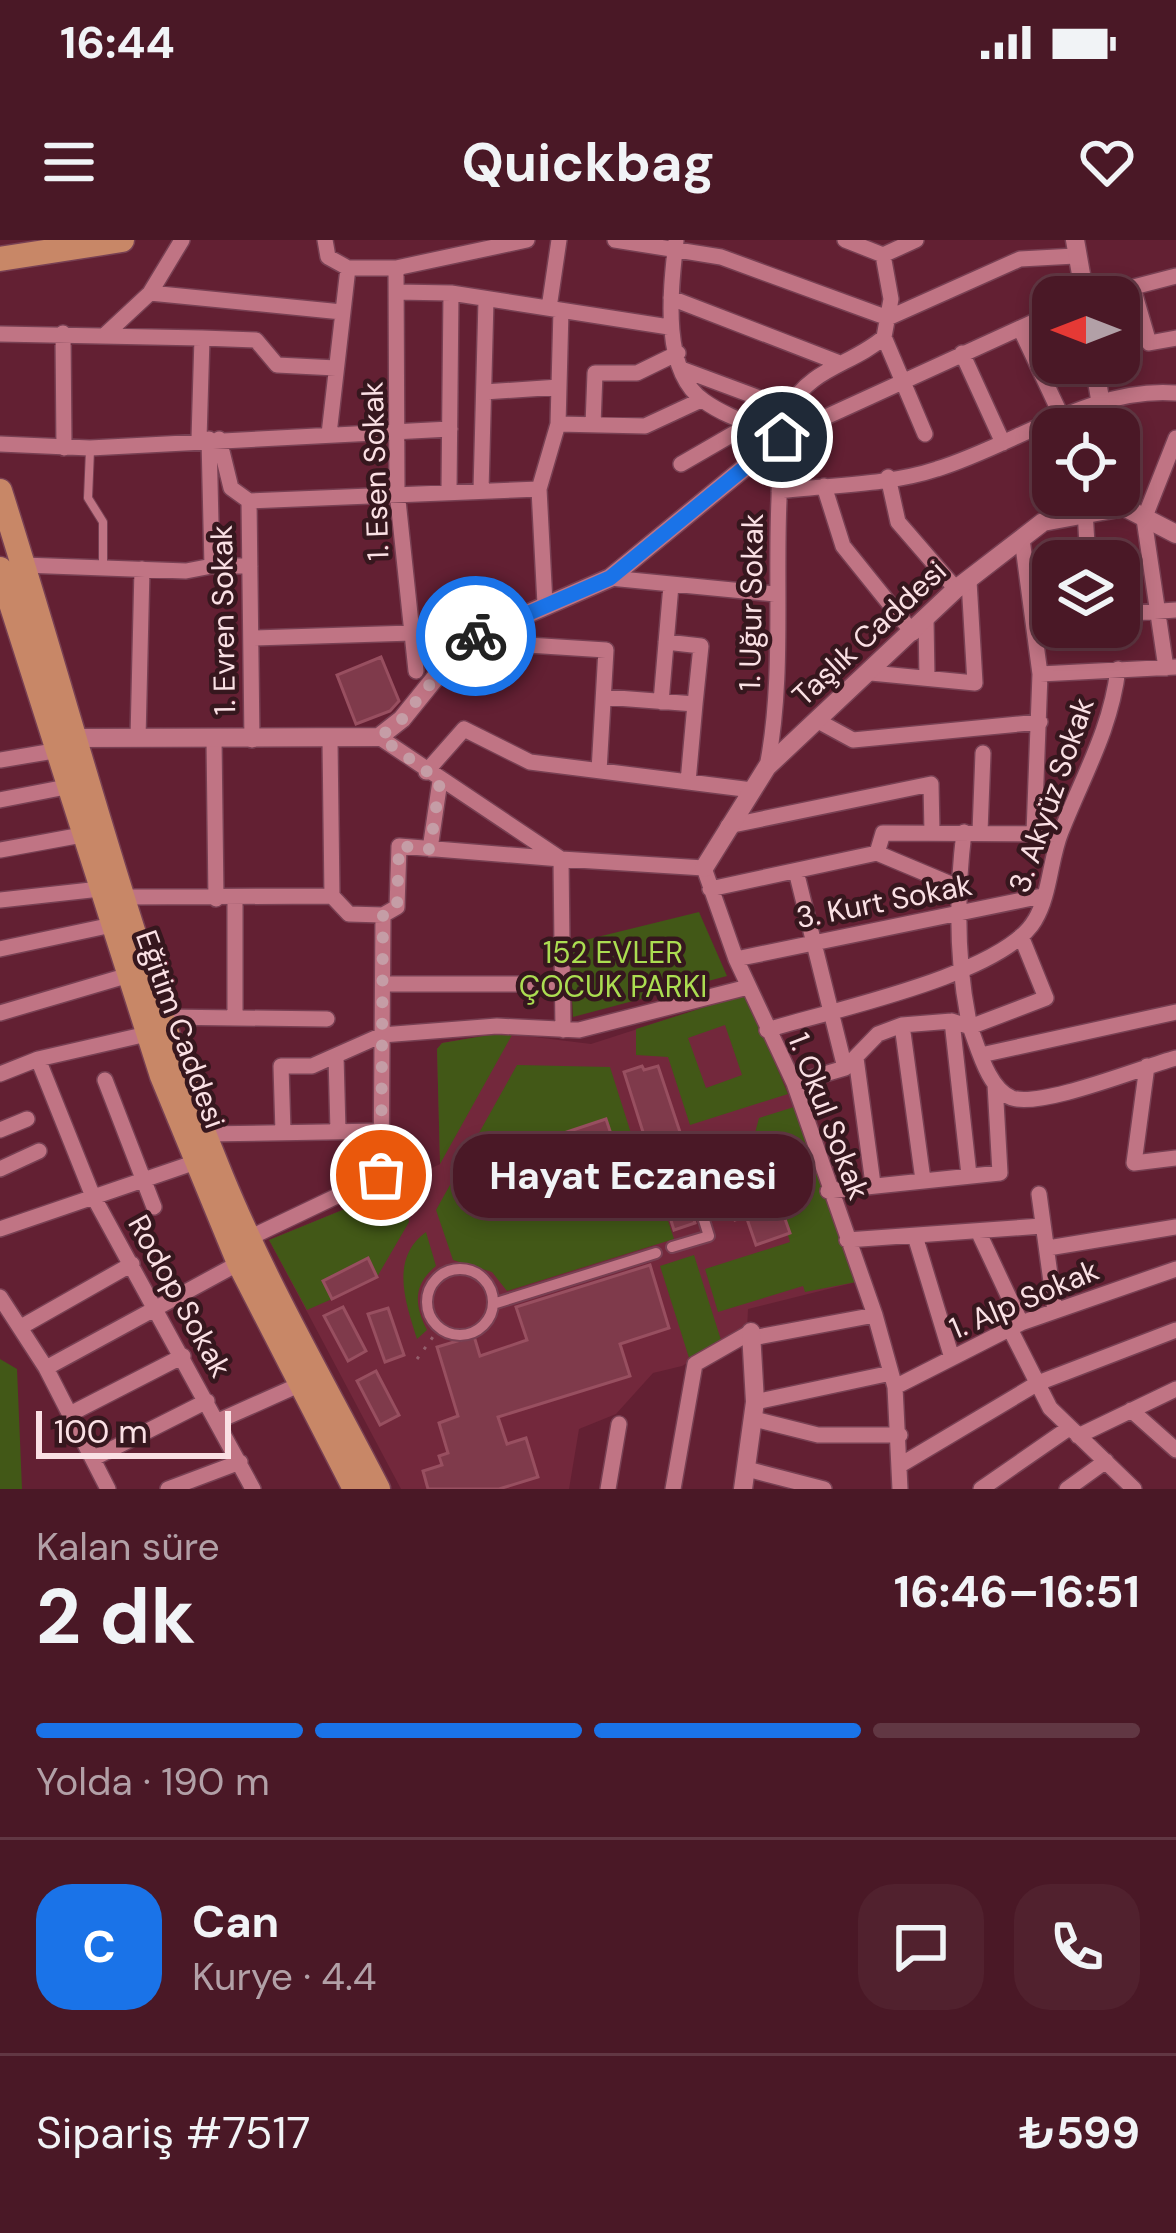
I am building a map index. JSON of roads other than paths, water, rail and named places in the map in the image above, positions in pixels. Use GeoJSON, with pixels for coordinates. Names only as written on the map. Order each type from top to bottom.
{"type":"FeatureCollection","features":[{"type":"Feature","properties":{"kind":"main road"},"geometry":{"type":"LineString","coordinates":[[10,258],[122,240]]}},
{"type":"Feature","properties":{"kind":"main road","name":"Eğitim Caddesi"},"geometry":{"type":"LineString","coordinates":[[0,491],[12,567],[62,744],[196,1162],[345,1486]]}},
{"type":"Feature","properties":{"kind":"main road","name":"Eğitim Caddesi"},"geometry":{"type":"LineString","coordinates":[[62,744],[66,787],[82,835],[112,893],[112,925],[129,975],[249,1238],[378,1489]]}},
{"type":"Feature","properties":{"kind":"street"},"geometry":{"type":"LineString","coordinates":[[107,332],[150,293],[182,240]]}},
{"type":"Feature","properties":{"kind":"street"},"geometry":{"type":"LineString","coordinates":[[326,240],[328,257],[348,268],[396,268],[527,240]]}},
{"type":"Feature","properties":{"kind":"street"},"geometry":{"type":"LineString","coordinates":[[545,604],[539,489],[558,424],[555,309],[559,240]]}},
{"type":"Feature","properties":{"kind":"street"},"geometry":{"type":"LineString","coordinates":[[614,240],[675,244],[721,257],[888,318],[1020,259],[1076,248]]}},
{"type":"Feature","properties":{"kind":"street"},"geometry":{"type":"LineString","coordinates":[[845,240],[883,255],[916,240]]}},
{"type":"Feature","properties":{"kind":"street"},"geometry":{"type":"LineString","coordinates":[[675,244],[668,327],[701,400],[782,437]]}},
{"type":"Feature","properties":{"kind":"street"},"geometry":{"type":"LineString","coordinates":[[883,255],[891,298],[884,337],[925,434]]}},
{"type":"Feature","properties":{"kind":"street"},"geometry":{"type":"LineString","coordinates":[[328,434],[348,268]]}},
{"type":"Feature","properties":{"kind":"street","name":"1. Esen Sokak"},"geometry":{"type":"LineString","coordinates":[[396,268],[397,491],[416,671]]}},
{"type":"Feature","properties":{"kind":"street"},"geometry":{"type":"LineString","coordinates":[[1140,286],[1176,276]]}},
{"type":"Feature","properties":{"kind":"street"},"geometry":{"type":"LineString","coordinates":[[397,292],[451,293],[668,327]]}},
{"type":"Feature","properties":{"kind":"street"},"geometry":{"type":"LineString","coordinates":[[150,293],[342,312]]}},
{"type":"Feature","properties":{"kind":"street"},"geometry":{"type":"LineString","coordinates":[[449,490],[451,293]]}},
{"type":"Feature","properties":{"kind":"street"},"geometry":{"type":"LineString","coordinates":[[671,298],[837,362]]}},
{"type":"Feature","properties":{"kind":"street"},"geometry":{"type":"LineString","coordinates":[[482,490],[486,300]]}},
{"type":"Feature","properties":{"kind":"street"},"geometry":{"type":"LineString","coordinates":[[1140,314],[1149,343],[1176,338]]}},
{"type":"Feature","properties":{"kind":"street"},"geometry":{"type":"LineString","coordinates":[[0,760],[62,744],[138,738],[331,741],[380,737],[402,719],[465,641],[610,578],[782,437],[1032,323]]}},
{"type":"Feature","properties":{"kind":"street"},"geometry":{"type":"LineString","coordinates":[[1020,328],[1057,408]]}},
{"type":"Feature","properties":{"kind":"street"},"geometry":{"type":"LineString","coordinates":[[0,334],[107,332],[256,340],[278,364],[336,368]]}},
{"type":"Feature","properties":{"kind":"street"},"geometry":{"type":"LineString","coordinates":[[63,333],[64,448]]}},
{"type":"Feature","properties":{"kind":"street"},"geometry":{"type":"LineString","coordinates":[[685,370],[789,409],[837,362],[884,337]]}},
{"type":"Feature","properties":{"kind":"street"},"geometry":{"type":"LineString","coordinates":[[202,338],[212,566]]}},
{"type":"Feature","properties":{"kind":"street"},"geometry":{"type":"LineString","coordinates":[[593,425],[595,373],[638,373],[678,353]]}},
{"type":"Feature","properties":{"kind":"street"},"geometry":{"type":"LineString","coordinates":[[962,353],[1003,443]]}},
{"type":"Feature","properties":{"kind":"street"},"geometry":{"type":"LineString","coordinates":[[1097,384],[1101,408]]}},
{"type":"Feature","properties":{"kind":"street"},"geometry":{"type":"LineString","coordinates":[[484,392],[559,387]]}},
{"type":"Feature","properties":{"kind":"street"},"geometry":{"type":"LineString","coordinates":[[1091,408],[1147,391],[1176,393]]}},
{"type":"Feature","properties":{"kind":"street"},"geometry":{"type":"LineString","coordinates":[[558,424],[645,426],[701,400]]}},
{"type":"Feature","properties":{"kind":"street","name":"1. Uğur Sokak"},"geometry":{"type":"LineString","coordinates":[[767,767],[777,716],[779,491],[789,409]]}},
{"type":"Feature","properties":{"kind":"street"},"geometry":{"type":"LineString","coordinates":[[681,464],[752,423]]}},
{"type":"Feature","properties":{"kind":"street"},"geometry":{"type":"LineString","coordinates":[[0,444],[90,448],[450,428]]}},
{"type":"Feature","properties":{"kind":"street"},"geometry":{"type":"LineString","coordinates":[[779,491],[934,471],[1032,435]]}},
{"type":"Feature","properties":{"kind":"street"},"geometry":{"type":"LineString","coordinates":[[1040,674],[1171,668],[1168,611],[1144,519],[1168,482],[1176,438]]}},
{"type":"Feature","properties":{"kind":"street","name":"1. Evren Sokak"},"geometry":{"type":"LineString","coordinates":[[209,439],[231,488],[249,501],[251,740]]}},
{"type":"Feature","properties":{"kind":"street"},"geometry":{"type":"LineString","coordinates":[[871,674],[975,682],[963,585],[898,522],[888,477]]}},
{"type":"Feature","properties":{"kind":"street"},"geometry":{"type":"LineString","coordinates":[[824,486],[843,546],[920,627],[927,678]]}},
{"type":"Feature","properties":{"kind":"street"},"geometry":{"type":"LineString","coordinates":[[249,501],[397,491],[539,489]]}},
{"type":"Feature","properties":{"kind":"street","name":"Taşlık Caddesi"},"geometry":{"type":"LineString","coordinates":[[704,868],[767,767],[963,585],[1042,522],[1065,516]]}},
{"type":"Feature","properties":{"kind":"street"},"geometry":{"type":"LineString","coordinates":[[1140,516],[1176,534]]}},
{"type":"Feature","properties":{"kind":"street"},"geometry":{"type":"LineString","coordinates":[[1022,539],[1032,575]]}},
{"type":"Feature","properties":{"kind":"street"},"geometry":{"type":"LineString","coordinates":[[12,567],[250,566]]}},
{"type":"Feature","properties":{"kind":"street"},"geometry":{"type":"LineString","coordinates":[[138,738],[142,569]]}},
{"type":"Feature","properties":{"kind":"street"},"geometry":{"type":"LineString","coordinates":[[610,578],[775,594]]}},
{"type":"Feature","properties":{"kind":"street"},"geometry":{"type":"LineString","coordinates":[[661,702],[671,585]]}},
{"type":"Feature","properties":{"kind":"street"},"geometry":{"type":"LineString","coordinates":[[251,638],[412,632]]}},
{"type":"Feature","properties":{"kind":"street"},"geometry":{"type":"LineString","coordinates":[[465,641],[606,650],[599,771]]}},
{"type":"Feature","properties":{"kind":"street"},"geometry":{"type":"LineString","coordinates":[[666,642],[701,646],[688,782]]}},
{"type":"Feature","properties":{"kind":"street"},"geometry":{"type":"LineString","coordinates":[[1034,833],[1042,648]]}},
{"type":"Feature","properties":{"kind":"street","name":"3. Akyüz Sokak"},"geometry":{"type":"LineString","coordinates":[[767,1030],[925,988],[1021,936],[1036,920],[1060,834],[1112,714],[1118,669]]}},
{"type":"Feature","properties":{"kind":"street"},"geometry":{"type":"LineString","coordinates":[[604,697],[695,704]]}},
{"type":"Feature","properties":{"kind":"street"},"geometry":{"type":"LineString","coordinates":[[818,721],[853,740],[1040,722]]}},
{"type":"Feature","properties":{"kind":"street"},"geometry":{"type":"LineString","coordinates":[[430,849],[433,776],[464,729],[530,762],[752,790]]}},
{"type":"Feature","properties":{"kind":"street"},"geometry":{"type":"LineString","coordinates":[[380,737],[561,859]]}},
{"type":"Feature","properties":{"kind":"street"},"geometry":{"type":"LineString","coordinates":[[214,740],[216,899]]}},
{"type":"Feature","properties":{"kind":"street"},"geometry":{"type":"LineString","coordinates":[[331,741],[332,896],[349,914],[383,915],[397,907],[399,846],[704,868]]}},
{"type":"Feature","properties":{"kind":"street"},"geometry":{"type":"LineString","coordinates":[[828,1191],[1000,1173],[995,1084],[970,1027],[959,970],[958,887],[972,832],[983,753]]}},
{"type":"Feature","properties":{"kind":"street"},"geometry":{"type":"LineString","coordinates":[[728,826],[932,784],[932,832]]}},
{"type":"Feature","properties":{"kind":"street"},"geometry":{"type":"LineString","coordinates":[[0,800],[66,787]]}},
{"type":"Feature","properties":{"kind":"street"},"geometry":{"type":"LineString","coordinates":[[877,853],[883,833],[1060,834]]}},
{"type":"Feature","properties":{"kind":"street"},"geometry":{"type":"LineString","coordinates":[[0,850],[82,835]]}},
{"type":"Feature","properties":{"kind":"street"},"geometry":{"type":"LineString","coordinates":[[710,889],[877,853],[958,887]]}},
{"type":"Feature","properties":{"kind":"street"},"geometry":{"type":"LineString","coordinates":[[561,859],[562,1030]]}},
{"type":"Feature","properties":{"kind":"street","name":"1. Okul Sokak"},"geometry":{"type":"LineString","coordinates":[[704,868],[736,959],[794,1083],[874,1315],[893,1380],[900,1489]]}},
{"type":"Feature","properties":{"kind":"street"},"geometry":{"type":"LineString","coordinates":[[796,871],[832,1010],[851,1063],[873,1184]]}},
{"type":"Feature","properties":{"kind":"street"},"geometry":{"type":"LineString","coordinates":[[0,900],[112,893],[216,899],[332,896]]}},
{"type":"Feature","properties":{"kind":"street","name":"3. Kurt Sokak"},"geometry":{"type":"LineString","coordinates":[[736,959],[1042,896]]}},
{"type":"Feature","properties":{"kind":"street"},"geometry":{"type":"LineString","coordinates":[[235,899],[235,1018]]}},
{"type":"Feature","properties":{"kind":"street"},"geometry":{"type":"LineString","coordinates":[[249,1238],[381,1175],[383,915]]}},
{"type":"Feature","properties":{"kind":"street"},"geometry":{"type":"LineString","coordinates":[[0,950],[112,925]]}},
{"type":"Feature","properties":{"kind":"street"},"geometry":{"type":"LineString","coordinates":[[794,1083],[851,1063],[878,1034],[902,1025],[952,1021],[970,1027],[1046,998],[1021,936]]}},
{"type":"Feature","properties":{"kind":"street"},"geometry":{"type":"LineString","coordinates":[[0,1013],[129,975]]}},
{"type":"Feature","properties":{"kind":"street"},"geometry":{"type":"LineString","coordinates":[[383,984],[562,984]]}},
{"type":"Feature","properties":{"kind":"street"},"geometry":{"type":"LineString","coordinates":[[283,1132],[281,1066],[312,1066],[382,1035],[497,1026],[579,1030],[748,987]]}},
{"type":"Feature","properties":{"kind":"street"},"geometry":{"type":"LineString","coordinates":[[981,1054],[1176,1012]]}},
{"type":"Feature","properties":{"kind":"street"},"geometry":{"type":"LineString","coordinates":[[0,1074],[155,1025],[235,1018],[328,1018]]}},
{"type":"Feature","properties":{"kind":"street"},"geometry":{"type":"LineString","coordinates":[[952,1021],[969,1175]]}},
{"type":"Feature","properties":{"kind":"street"},"geometry":{"type":"LineString","coordinates":[[902,1025],[923,1180]]}},
{"type":"Feature","properties":{"kind":"street"},"geometry":{"type":"LineString","coordinates":[[336,1056],[338,1131]]}},
{"type":"Feature","properties":{"kind":"street"},"geometry":{"type":"LineString","coordinates":[[995,1084],[1012,1098],[1037,1098],[1176,1058]]}},
{"type":"Feature","properties":{"kind":"street","name":"Rodop Sokak"},"geometry":{"type":"LineString","coordinates":[[38,1059],[92,1194],[253,1489]]}},
{"type":"Feature","properties":{"kind":"street"},"geometry":{"type":"LineString","coordinates":[[1148,1066],[1134,1163],[1176,1158]]}},
{"type":"Feature","properties":{"kind":"street"},"geometry":{"type":"LineString","coordinates":[[105,1080],[154,1208]]}},
{"type":"Feature","properties":{"kind":"street"},"geometry":{"type":"LineString","coordinates":[[0,1130],[27,1119]]}},
{"type":"Feature","properties":{"kind":"street"},"geometry":{"type":"LineString","coordinates":[[205,1133],[381,1130]]}},
{"type":"Feature","properties":{"kind":"street"},"geometry":{"type":"LineString","coordinates":[[672,1247],[709,1236],[681,1147]]}},
{"type":"Feature","properties":{"kind":"street"},"geometry":{"type":"LineString","coordinates":[[0,1169],[39,1151]]}},
{"type":"Feature","properties":{"kind":"street"},"geometry":{"type":"LineString","coordinates":[[0,1229],[196,1162]]}},
{"type":"Feature","properties":{"kind":"street"},"geometry":{"type":"LineString","coordinates":[[1039,1194],[1055,1310]]}},
{"type":"Feature","properties":{"kind":"street"},"geometry":{"type":"LineString","coordinates":[[847,1240],[1042,1226]]}},
{"type":"Feature","properties":{"kind":"street"},"geometry":{"type":"LineString","coordinates":[[1048,1248],[1176,1227]]}},
{"type":"Feature","properties":{"kind":"street"},"geometry":{"type":"LineString","coordinates":[[978,1231],[1038,1383],[1073,1432],[1134,1489]]}},
{"type":"Feature","properties":{"kind":"street"},"geometry":{"type":"LineString","coordinates":[[915,1236],[952,1358]]}},
{"type":"Feature","properties":{"kind":"street"},"geometry":{"type":"LineString","coordinates":[[493,1304],[479,1274],[447,1271],[428,1296],[430,1317],[456,1335],[477,1330],[493,1304],[656,1252]]}},
{"type":"Feature","properties":{"kind":"street"},"geometry":{"type":"LineString","coordinates":[[46,1368],[239,1263]]}},
{"type":"Feature","properties":{"kind":"street"},"geometry":{"type":"LineString","coordinates":[[21,1327],[132,1264]]}},
{"type":"Feature","properties":{"kind":"street","name":"1. Alp Sokak"},"geometry":{"type":"LineString","coordinates":[[754,1410],[893,1380],[1055,1310],[1176,1269]]}},
{"type":"Feature","properties":{"kind":"street"},"geometry":{"type":"LineString","coordinates":[[0,1297],[46,1368],[108,1489]]}},
{"type":"Feature","properties":{"kind":"street"},"geometry":{"type":"LineString","coordinates":[[673,1489],[695,1364],[752,1335],[874,1315]]}},
{"type":"Feature","properties":{"kind":"street"},"geometry":{"type":"LineString","coordinates":[[902,1464],[1038,1383],[1176,1330]]}},
{"type":"Feature","properties":{"kind":"street"},"geometry":{"type":"LineString","coordinates":[[743,1489],[754,1410],[752,1335]]}},
{"type":"Feature","properties":{"kind":"street"},"geometry":{"type":"LineString","coordinates":[[70,1414],[183,1356]]}},
{"type":"Feature","properties":{"kind":"street"},"geometry":{"type":"LineString","coordinates":[[218,1420],[301,1384]]}},
{"type":"Feature","properties":{"kind":"street"},"geometry":{"type":"LineString","coordinates":[[981,1489],[1073,1432],[1176,1389]]}},
{"type":"Feature","properties":{"kind":"street"},"geometry":{"type":"LineString","coordinates":[[94,1459],[207,1401]]}},
{"type":"Feature","properties":{"kind":"street"},"geometry":{"type":"LineString","coordinates":[[754,1410],[818,1435],[900,1435]]}},
{"type":"Feature","properties":{"kind":"street"},"geometry":{"type":"LineString","coordinates":[[1131,1410],[1176,1450]]}},
{"type":"Feature","properties":{"kind":"street"},"geometry":{"type":"LineString","coordinates":[[608,1489],[619,1424]]}},
{"type":"Feature","properties":{"kind":"street"},"geometry":{"type":"LineString","coordinates":[[1067,1489],[1106,1461]]}},
{"type":"Feature","properties":{"kind":"street"},"geometry":{"type":"LineString","coordinates":[[168,1489],[240,1462]]}},
{"type":"Feature","properties":{"kind":"street"},"geometry":{"type":"LineString","coordinates":[[747,1468],[824,1489]]}},
{"type":"Feature","properties":{"kind":"lane"},"geometry":{"type":"LineString","coordinates":[[90,448],[88,498],[103,522],[103,568]]}},
{"type":"Feature","properties":{"kind":"place","name":"Hayat Eczanesi"},"geometry":{"type":"Point","coordinates":[381,1175]}},
{"type":"Feature","properties":{"kind":"park label","name":"152 EVLER ÇOCUK PARKI"},"geometry":{"type":"Point","coordinates":[613,969]}}]}
